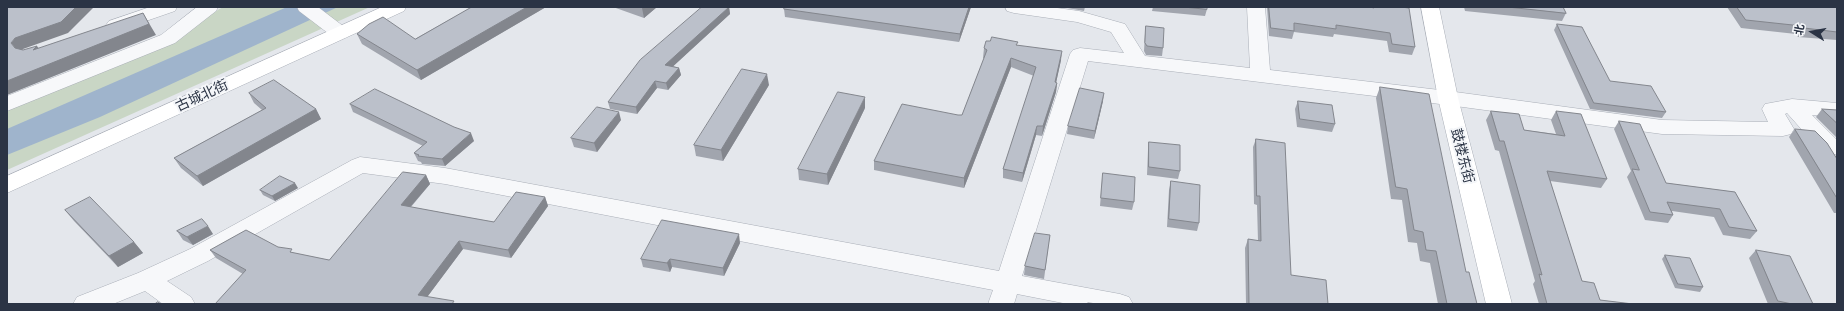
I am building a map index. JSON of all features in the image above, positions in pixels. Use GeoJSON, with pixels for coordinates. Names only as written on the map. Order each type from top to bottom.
{"type":"FeatureCollection","features":[{"type":"Feature","properties":{"kind":"main road","name":"古城北街"},"geometry":{"type":"LineString","coordinates":[[7,185],[334,28],[397,7]]}},
{"type":"Feature","properties":{"kind":"main road","name":"鼓楼东街"},"geometry":{"type":"LineString","coordinates":[[1430,7],[1448,98],[1499,304]]}},
{"type":"Feature","properties":{"kind":"street"},"geometry":{"type":"LineString","coordinates":[[103,29],[168,7]]}},
{"type":"Feature","properties":{"kind":"street"},"geometry":{"type":"LineString","coordinates":[[7,104],[168,39],[209,7]]}},
{"type":"Feature","properties":{"kind":"street"},"geometry":{"type":"LineString","coordinates":[[306,7],[334,28]]}},
{"type":"Feature","properties":{"kind":"street"},"geometry":{"type":"LineString","coordinates":[[1014,7],[1079,16],[1118,28],[1139,61]]}},
{"type":"Feature","properties":{"kind":"street"},"geometry":{"type":"LineString","coordinates":[[1256,7],[1260,76]]}},
{"type":"Feature","properties":{"kind":"street"},"geometry":{"type":"LineString","coordinates":[[1004,294],[1080,54],[1448,98],[1662,127],[1782,129],[1772,109],[1792,106],[1837,110]]}},
{"type":"Feature","properties":{"kind":"street"},"geometry":{"type":"LineString","coordinates":[[1792,106],[1827,144],[1837,148]]}},
{"type":"Feature","properties":{"kind":"street"},"geometry":{"type":"LineString","coordinates":[[86,304],[147,280],[199,255],[360,165],[445,176],[1004,294],[1120,304]]}},
{"type":"Feature","properties":{"kind":"street"},"geometry":{"type":"LineString","coordinates":[[147,280],[182,304]]}},
{"type":"Feature","properties":{"kind":"green space"},"geometry":{"type":"Polygon","coordinates":[[[223,7],[370,7],[7,170],[7,108],[201,20],[223,7]]]}},
{"type":"Feature","properties":{"kind":"water"},"geometry":{"type":"Polygon","coordinates":[[[287,7],[338,7],[100,117],[7,155],[7,129],[287,7]]]}},
{"type":"Feature","properties":{"kind":"building"},"geometry":{"type":"Polygon","coordinates":[[[7,7],[76,7],[61,22],[15,38],[11,43],[15,48],[23,50],[37,46],[33,50],[143,13],[149,24],[7,81],[7,7]]]}},
{"type":"Feature","properties":{"kind":"building"},"geometry":{"type":"Polygon","coordinates":[[[472,7],[527,7],[417,70],[357,34],[369,24],[383,17],[415,39],[472,7]]]}},
{"type":"Feature","properties":{"kind":"building"},"geometry":{"type":"Polygon","coordinates":[[[702,7],[729,7],[665,65],[679,68],[666,83],[655,81],[636,107],[608,102],[640,60],[702,7]]]}},
{"type":"Feature","properties":{"kind":"building"},"geometry":{"type":"Polygon","coordinates":[[[785,7],[969,7],[960,34],[784,9],[785,7]]]}},
{"type":"Feature","properties":{"kind":"building"},"geometry":{"type":"Polygon","coordinates":[[[1184,7],[1207,7],[1207,9],[1184,7]]]}},
{"type":"Feature","properties":{"kind":"building"},"geometry":{"type":"Polygon","coordinates":[[[1269,7],[1409,8],[1415,47],[1392,44],[1390,33],[1336,25],[1336,29],[1294,23],[1294,31],[1271,28],[1269,7]]]}},
{"type":"Feature","properties":{"kind":"building"},"geometry":{"type":"Polygon","coordinates":[[[1508,7],[1563,7],[1566,13],[1508,7]]]}},
{"type":"Feature","properties":{"kind":"building"},"geometry":{"type":"Polygon","coordinates":[[[1737,7],[1837,7],[1837,32],[1804,28],[1802,26],[1746,20],[1737,7]]]}},
{"type":"Feature","properties":{"kind":"building"},"geometry":{"type":"Polygon","coordinates":[[[1557,24],[1582,27],[1610,81],[1651,86],[1666,112],[1594,103],[1557,24]]]}},
{"type":"Feature","properties":{"kind":"building"},"geometry":{"type":"Polygon","coordinates":[[[1146,26],[1164,28],[1163,48],[1147,46],[1145,43],[1146,26]]]}},
{"type":"Feature","properties":{"kind":"building"},"geometry":{"type":"Polygon","coordinates":[[[992,37],[1018,42],[1016,45],[1062,51],[1055,82],[1057,83],[1043,126],[1037,126],[1023,173],[1003,169],[1036,67],[1011,58],[964,178],[874,161],[902,104],[962,115],[987,50],[984,48],[986,41],[990,41],[992,37]]]}},
{"type":"Feature","properties":{"kind":"building"},"geometry":{"type":"Polygon","coordinates":[[[742,69],[767,74],[721,150],[694,145],[742,69]]]}},
{"type":"Feature","properties":{"kind":"building"},"geometry":{"type":"Polygon","coordinates":[[[274,80],[316,109],[197,176],[174,158],[266,108],[249,93],[274,80]]]}},
{"type":"Feature","properties":{"kind":"building"},"geometry":{"type":"Polygon","coordinates":[[[1380,87],[1429,94],[1466,272],[1469,272],[1477,304],[1447,304],[1436,251],[1426,250],[1423,232],[1414,230],[1407,189],[1396,187],[1380,87]]]}},
{"type":"Feature","properties":{"kind":"building"},"geometry":{"type":"Polygon","coordinates":[[[1080,88],[1104,93],[1095,131],[1068,126],[1080,88]]]}},
{"type":"Feature","properties":{"kind":"building"},"geometry":{"type":"Polygon","coordinates":[[[375,89],[454,127],[471,133],[442,159],[418,156],[419,155],[414,153],[427,142],[350,104],[375,89]]]}},
{"type":"Feature","properties":{"kind":"building"},"geometry":{"type":"Polygon","coordinates":[[[838,92],[865,97],[827,174],[798,169],[838,92]]]}},
{"type":"Feature","properties":{"kind":"building"},"geometry":{"type":"Polygon","coordinates":[[[1298,101],[1332,105],[1335,124],[1300,119],[1298,101]]]}},
{"type":"Feature","properties":{"kind":"building"},"geometry":{"type":"Polygon","coordinates":[[[597,107],[619,112],[594,143],[571,138],[597,107]]]}},
{"type":"Feature","properties":{"kind":"building"},"geometry":{"type":"Polygon","coordinates":[[[1822,109],[1837,110],[1837,123],[1822,109]]]}},
{"type":"Feature","properties":{"kind":"building"},"geometry":{"type":"Polygon","coordinates":[[[1491,111],[1519,114],[1524,130],[1565,136],[1556,111],[1581,114],[1607,179],[1547,171],[1582,281],[1594,283],[1600,300],[1633,304],[1547,304],[1539,274],[1542,275],[1504,141],[1500,141],[1491,111]]]}},
{"type":"Feature","properties":{"kind":"building"},"geometry":{"type":"Polygon","coordinates":[[[1619,121],[1640,124],[1666,183],[1735,192],[1757,231],[1729,227],[1720,209],[1667,202],[1673,215],[1650,212],[1632,169],[1639,170],[1619,121]]]}},
{"type":"Feature","properties":{"kind":"building"},"geometry":{"type":"Polygon","coordinates":[[[1795,129],[1815,131],[1827,143],[1837,159],[1837,198],[1795,129]]]}},
{"type":"Feature","properties":{"kind":"building"},"geometry":{"type":"Polygon","coordinates":[[[1256,139],[1285,143],[1291,275],[1326,280],[1328,304],[1249,304],[1248,239],[1261,241],[1260,196],[1257,196],[1256,139]]]}},
{"type":"Feature","properties":{"kind":"building"},"geometry":{"type":"Polygon","coordinates":[[[1149,142],[1180,145],[1180,171],[1149,167],[1149,142]]]}},
{"type":"Feature","properties":{"kind":"building"},"geometry":{"type":"Polygon","coordinates":[[[403,172],[426,175],[401,205],[494,222],[516,192],[545,197],[508,250],[459,241],[418,295],[454,301],[452,304],[215,304],[246,270],[210,250],[246,230],[278,247],[292,249],[290,252],[329,260],[403,172]]]}},
{"type":"Feature","properties":{"kind":"building"},"geometry":{"type":"Polygon","coordinates":[[[1103,173],[1135,177],[1134,202],[1101,198],[1103,173]]]}},
{"type":"Feature","properties":{"kind":"building"},"geometry":{"type":"Polygon","coordinates":[[[280,176],[295,183],[272,196],[260,190],[280,176]]]}},
{"type":"Feature","properties":{"kind":"building"},"geometry":{"type":"Polygon","coordinates":[[[1171,181],[1200,185],[1199,223],[1169,219],[1171,181]]]}},
{"type":"Feature","properties":{"kind":"building"},"geometry":{"type":"Polygon","coordinates":[[[90,197],[134,242],[109,256],[65,210],[90,197]]]}},
{"type":"Feature","properties":{"kind":"building"},"geometry":{"type":"Polygon","coordinates":[[[202,219],[208,226],[187,237],[177,231],[202,219]]]}},
{"type":"Feature","properties":{"kind":"building"},"geometry":{"type":"Polygon","coordinates":[[[662,220],[739,234],[723,268],[670,259],[667,263],[641,259],[662,220]]]}},
{"type":"Feature","properties":{"kind":"building"},"geometry":{"type":"Polygon","coordinates":[[[1035,233],[1050,235],[1045,270],[1025,266],[1035,233]]]}},
{"type":"Feature","properties":{"kind":"building"},"geometry":{"type":"Polygon","coordinates":[[[1756,250],[1790,256],[1813,304],[1792,304],[1778,301],[1756,250]]]}},
{"type":"Feature","properties":{"kind":"building"},"geometry":{"type":"Polygon","coordinates":[[[1665,255],[1690,258],[1703,287],[1678,284],[1665,255]]]}}]}
